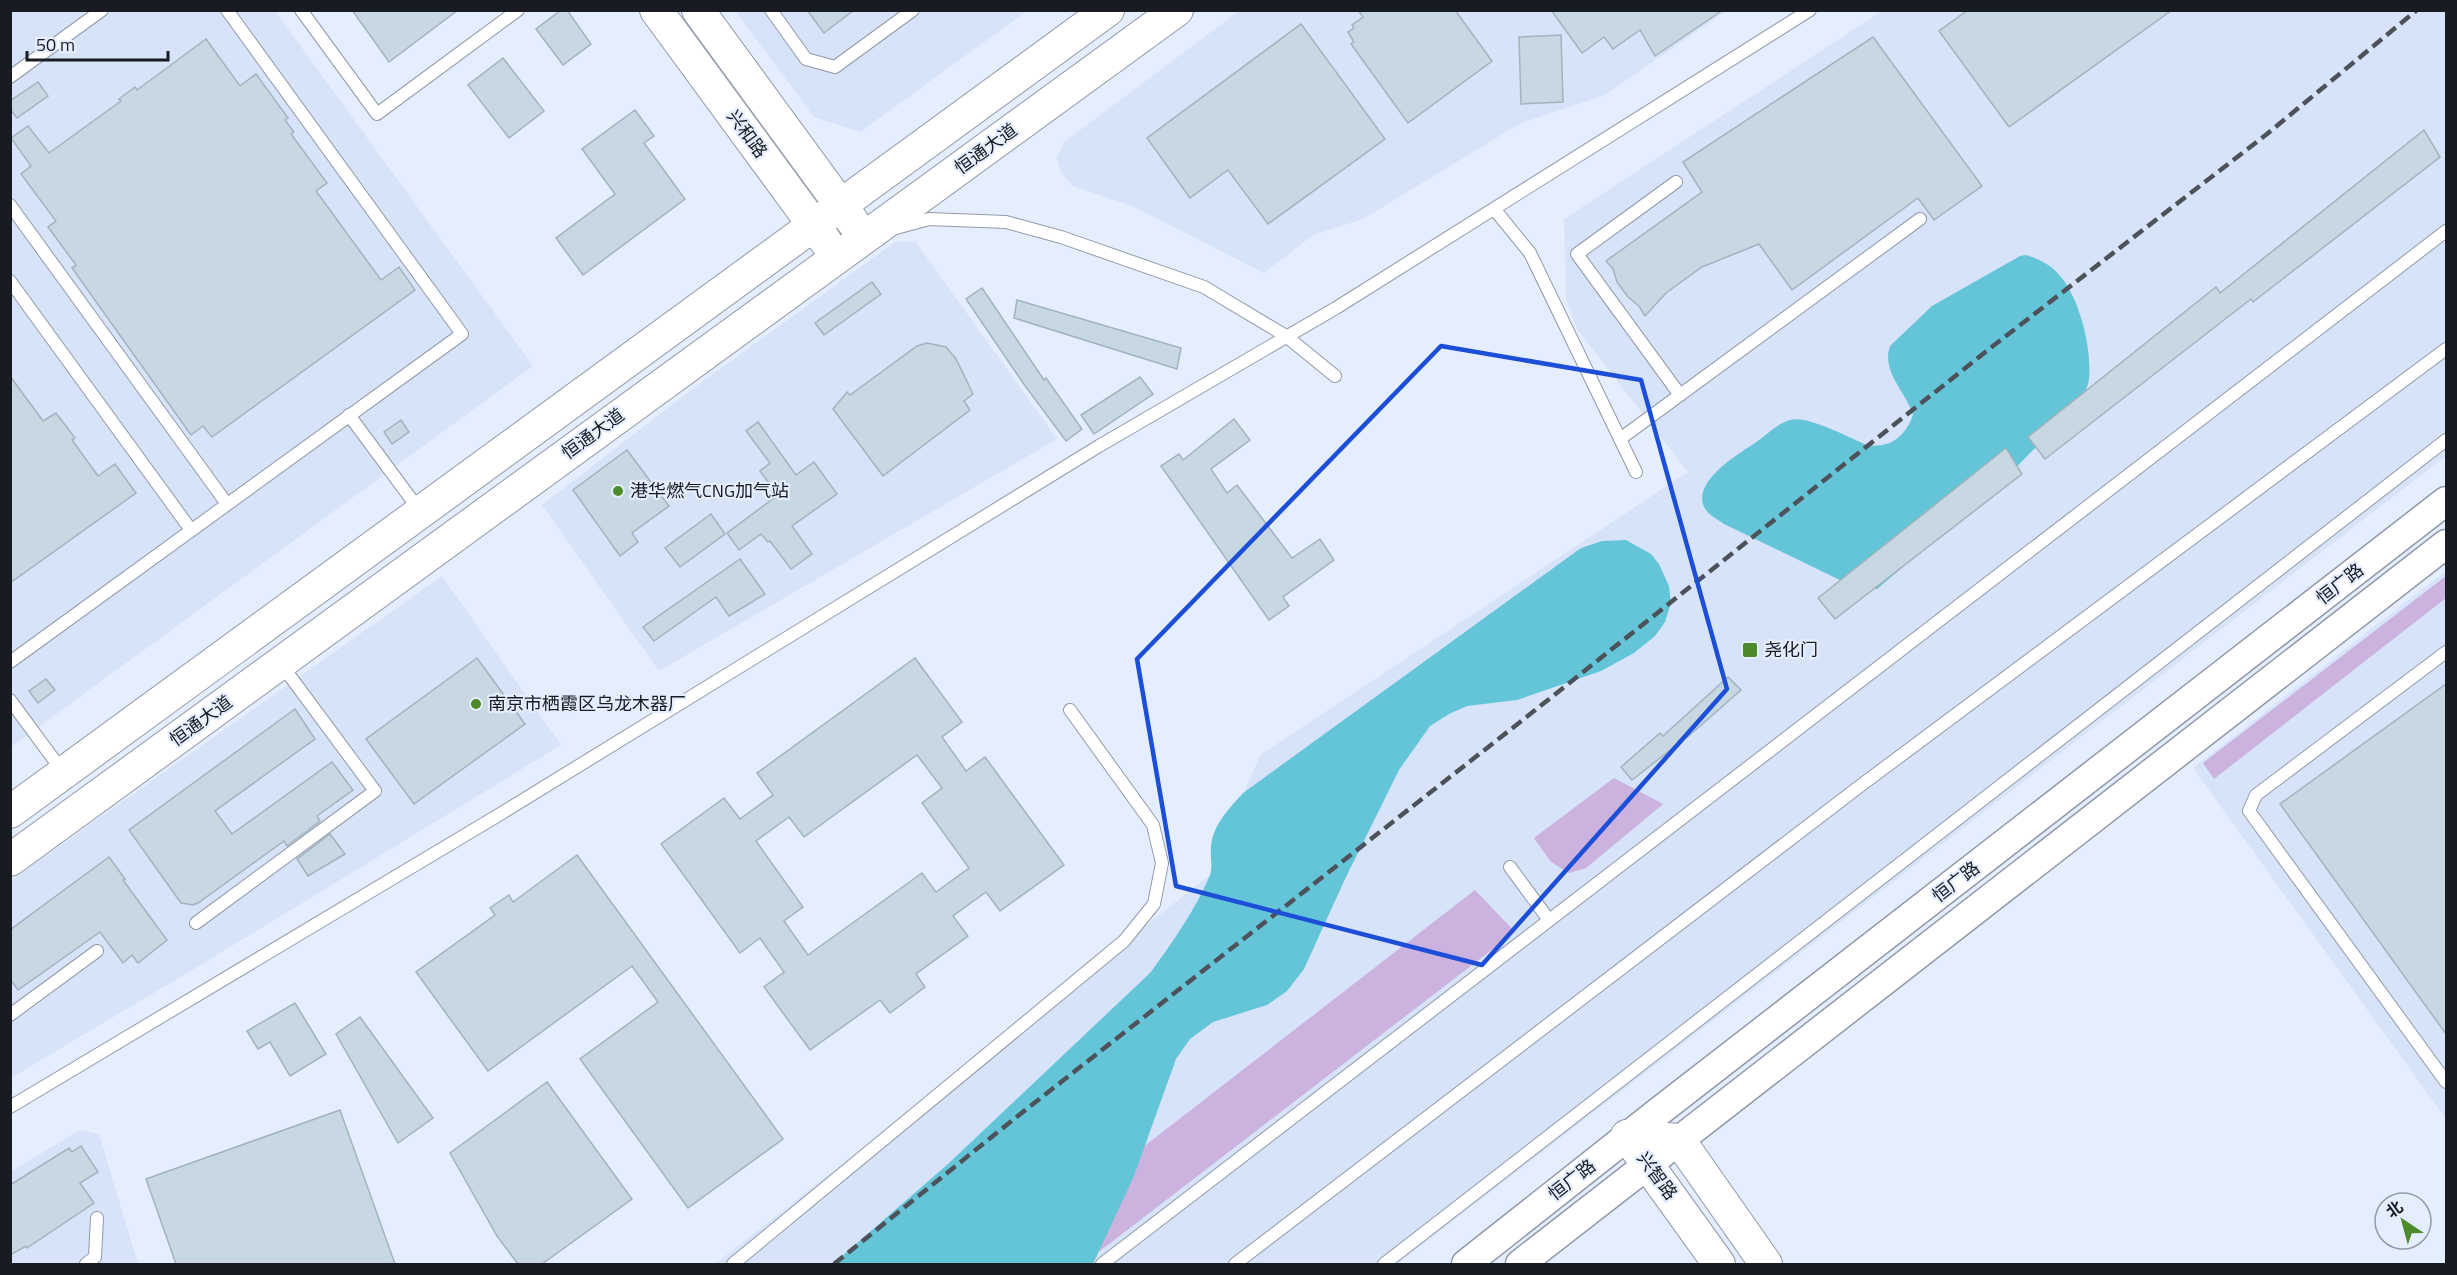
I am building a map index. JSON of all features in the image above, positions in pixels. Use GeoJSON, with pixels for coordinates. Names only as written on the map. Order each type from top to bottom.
{"type":"FeatureCollection","features":[{"type":"Feature","properties":{"kind":"main road","name":"兴和路"},"geometry":{"type":"LineString","coordinates":[[656,10],[837,257]]}},
{"type":"Feature","properties":{"kind":"main road","name":"兴和路"},"geometry":{"type":"LineString","coordinates":[[698,10],[864,237]]}},
{"type":"Feature","properties":{"kind":"main road","name":"恒通大道"},"geometry":{"type":"LineString","coordinates":[[10,860],[1177,10]]}},
{"type":"Feature","properties":{"kind":"main road"},"geometry":{"type":"LineString","coordinates":[[10,812],[840,205],[1097,14]]}},
{"type":"Feature","properties":{"kind":"main road","name":"兴智路"},"geometry":{"type":"LineString","coordinates":[[1627,1137],[1679,1140]]}},
{"type":"Feature","properties":{"kind":"main road","name":"兴智路"},"geometry":{"type":"LineString","coordinates":[[1627,1137],[1649,1164],[1719,1264]]}},
{"type":"Feature","properties":{"kind":"main road"},"geometry":{"type":"LineString","coordinates":[[1679,1140],[1766,1264]]}},
{"type":"Feature","properties":{"kind":"street","name":"恒广路"},"geometry":{"type":"LineString","coordinates":[[1466,1264],[2446,501]]}},
{"type":"Feature","properties":{"kind":"street","name":"恒广路"},"geometry":{"type":"LineString","coordinates":[[1520,1264],[2446,544]]}},
{"type":"Feature","properties":{"kind":"lane"},"geometry":{"type":"LineString","coordinates":[[10,77],[102,10]]}},
{"type":"Feature","properties":{"kind":"lane"},"geometry":{"type":"LineString","coordinates":[[10,662],[462,334],[227,10]]}},
{"type":"Feature","properties":{"kind":"lane"},"geometry":{"type":"LineString","coordinates":[[301,10],[377,114],[518,10]]}},
{"type":"Feature","properties":{"kind":"lane"},"geometry":{"type":"LineString","coordinates":[[771,10],[806,59],[835,67],[913,10]]}},
{"type":"Feature","properties":{"kind":"lane"},"geometry":{"type":"LineString","coordinates":[[10,1107],[497,816],[1099,446],[1336,308],[1810,10]]}},
{"type":"Feature","properties":{"kind":"lane"},"geometry":{"type":"LineString","coordinates":[[1676,182],[1577,254],[1680,395]]}},
{"type":"Feature","properties":{"kind":"lane"},"geometry":{"type":"LineString","coordinates":[[10,205],[227,504]]}},
{"type":"Feature","properties":{"kind":"lane"},"geometry":{"type":"LineString","coordinates":[[1495,210],[1530,253],[1636,472]]}},
{"type":"Feature","properties":{"kind":"lane"},"geometry":{"type":"LineString","coordinates":[[864,237],[929,219],[1006,222],[1061,237],[1204,286],[1286,336],[1335,376]]}},
{"type":"Feature","properties":{"kind":"lane"},"geometry":{"type":"LineString","coordinates":[[1620,439],[1920,219]]}},
{"type":"Feature","properties":{"kind":"lane"},"geometry":{"type":"LineString","coordinates":[[1101,1264],[2446,231]]}},
{"type":"Feature","properties":{"kind":"lane"},"geometry":{"type":"LineString","coordinates":[[10,281],[191,530]]}},
{"type":"Feature","properties":{"kind":"lane"},"geometry":{"type":"LineString","coordinates":[[1235,1264],[1860,786],[2446,349]]}},
{"type":"Feature","properties":{"kind":"lane"},"geometry":{"type":"LineString","coordinates":[[350,415],[420,512]]}},
{"type":"Feature","properties":{"kind":"lane"},"geometry":{"type":"LineString","coordinates":[[1384,1264],[2446,440]]}},
{"type":"Feature","properties":{"kind":"lane"},"geometry":{"type":"LineString","coordinates":[[2446,652],[2256,795],[2249,811],[2446,1082]]}},
{"type":"Feature","properties":{"kind":"lane"},"geometry":{"type":"LineString","coordinates":[[196,923],[375,791],[280,663]]}},
{"type":"Feature","properties":{"kind":"lane"},"geometry":{"type":"LineString","coordinates":[[10,700],[64,773]]}},
{"type":"Feature","properties":{"kind":"lane"},"geometry":{"type":"LineString","coordinates":[[733,1264],[1124,941],[1154,904],[1162,864],[1153,825],[1070,710]]}},
{"type":"Feature","properties":{"kind":"lane"},"geometry":{"type":"LineString","coordinates":[[1510,867],[1549,920]]}},
{"type":"Feature","properties":{"kind":"lane"},"geometry":{"type":"LineString","coordinates":[[12,1010],[97,951]]}},
{"type":"Feature","properties":{"kind":"lane"},"geometry":{"type":"LineString","coordinates":[[86,1264],[95,1257],[97,1218]]}},
{"type":"Feature","properties":{"kind":"highlighted area"},"geometry":{"type":"Polygon","coordinates":[[[1441,346],[1641,380],[1727,689],[1482,965],[1176,886],[1137,659],[1441,346]]]}},
{"type":"Feature","properties":{"kind":"shaded area"},"geometry":{"type":"Polygon","coordinates":[[[11,11],[275,11],[533,366],[11,747],[11,11]]]}},
{"type":"Feature","properties":{"kind":"shaded area"},"geometry":{"type":"Polygon","coordinates":[[[735,11],[1027,11],[860,132],[814,117],[735,11]]]}},
{"type":"Feature","properties":{"kind":"shaded area"},"geometry":{"type":"Polygon","coordinates":[[[1239,11],[1726,11],[1605,95],[1519,124],[1363,219],[1313,235],[1264,273],[1132,206],[1073,186],[1061,173],[1057,158],[1064,142],[1239,11]]]}},
{"type":"Feature","properties":{"kind":"shaded area"},"geometry":{"type":"Polygon","coordinates":[[[1882,11],[2446,11],[2446,456],[1397,1264],[715,1264],[1210,875],[1260,755],[1688,472],[1577,329],[1566,299],[1564,219],[1882,11]]]}},
{"type":"Feature","properties":{"kind":"shaded area"},"geometry":{"type":"Polygon","coordinates":[[[915,241],[1057,439],[659,671],[542,505],[695,387],[895,242],[915,241]]]}},
{"type":"Feature","properties":{"kind":"shaded area"},"geometry":{"type":"Polygon","coordinates":[[[2446,571],[2446,1119],[2193,768],[2446,571]]]}},
{"type":"Feature","properties":{"kind":"shaded area"},"geometry":{"type":"Polygon","coordinates":[[[442,576],[561,745],[11,1078],[10,881],[442,576]]]}},
{"type":"Feature","properties":{"kind":"shaded area"},"geometry":{"type":"Polygon","coordinates":[[[2446,576],[2446,598],[2214,779],[2203,763],[2446,576]]]}},
{"type":"Feature","properties":{"kind":"shaded area"},"geometry":{"type":"Polygon","coordinates":[[[1614,778],[1663,804],[1586,868],[1569,873],[1551,862],[1534,838],[1614,778]]]}},
{"type":"Feature","properties":{"kind":"shaded area"},"geometry":{"type":"Polygon","coordinates":[[[1475,890],[1515,932],[1083,1264],[992,1264],[1475,890]]]}},
{"type":"Feature","properties":{"kind":"shaded area"},"geometry":{"type":"Polygon","coordinates":[[[80,1130],[99,1134],[138,1264],[11,1264],[10,1172],[80,1130]]]}},
{"type":"Feature","properties":{"kind":"water"},"geometry":{"type":"Polygon","coordinates":[[[2026,255],[2054,269],[2074,298],[2089,354],[2089,379],[2086,389],[2078,404],[1997,487],[1877,589],[1866,589],[1846,583],[1724,524],[1706,510],[1702,500],[1704,490],[1717,471],[1776,427],[1790,420],[1807,421],[1867,445],[1883,445],[1896,439],[1906,429],[1913,415],[1891,373],[1888,355],[1890,346],[1932,306],[2020,256],[2026,255]]]}},
{"type":"Feature","properties":{"kind":"water"},"geometry":{"type":"Polygon","coordinates":[[[1626,540],[1651,554],[1659,564],[1669,586],[1671,603],[1665,622],[1655,636],[1634,653],[1601,671],[1517,700],[1467,706],[1430,726],[1399,770],[1304,969],[1287,991],[1267,1005],[1213,1022],[1190,1039],[1176,1059],[1134,1176],[1093,1264],[833,1264],[948,1164],[1150,973],[1191,913],[1205,887],[1211,872],[1214,832],[1222,818],[1243,793],[1581,548],[1602,541],[1626,540]]]}},
{"type":"Feature","properties":{"kind":"building"},"geometry":{"type":"Polygon","coordinates":[[[352,10],[458,10],[389,62],[352,10]]]}},
{"type":"Feature","properties":{"kind":"building"},"geometry":{"type":"Polygon","coordinates":[[[561,10],[567,10],[591,44],[563,65],[536,29],[561,10]]]}},
{"type":"Feature","properties":{"kind":"building"},"geometry":{"type":"Polygon","coordinates":[[[807,10],[854,10],[824,33],[807,10]]]}},
{"type":"Feature","properties":{"kind":"building"},"geometry":{"type":"Polygon","coordinates":[[[1358,10],[1455,10],[1492,61],[1408,123],[1351,44],[1354,42],[1348,32],[1354,28],[1352,25],[1363,17],[1358,10]]]}},
{"type":"Feature","properties":{"kind":"building"},"geometry":{"type":"Polygon","coordinates":[[[1551,10],[1723,10],[1655,56],[1640,30],[1613,49],[1604,37],[1582,53],[1551,10]]]}},
{"type":"Feature","properties":{"kind":"building"},"geometry":{"type":"Polygon","coordinates":[[[1968,10],[2172,10],[2009,127],[1939,31],[1968,10]]]}},
{"type":"Feature","properties":{"kind":"building"},"geometry":{"type":"Polygon","coordinates":[[[1301,24],[1385,139],[1268,224],[1228,170],[1190,198],[1147,138],[1301,24]]]}},
{"type":"Feature","properties":{"kind":"building"},"geometry":{"type":"Polygon","coordinates":[[[1561,35],[1563,102],[1521,104],[1519,37],[1561,35]]]}},
{"type":"Feature","properties":{"kind":"building"},"geometry":{"type":"Polygon","coordinates":[[[1873,37],[1982,186],[1934,220],[1918,198],[1792,290],[1759,244],[1702,267],[1666,293],[1645,316],[1617,282],[1613,269],[1606,261],[1702,192],[1683,162],[1873,37]]]}},
{"type":"Feature","properties":{"kind":"building"},"geometry":{"type":"Polygon","coordinates":[[[206,39],[240,86],[256,74],[288,118],[285,120],[294,132],[291,134],[327,183],[316,191],[381,280],[399,267],[415,290],[212,437],[203,426],[191,435],[72,268],[76,265],[48,227],[56,221],[21,174],[31,166],[11,138],[28,126],[49,153],[121,101],[119,99],[135,87],[137,90],[206,39]]]}},
{"type":"Feature","properties":{"kind":"building"},"geometry":{"type":"Polygon","coordinates":[[[503,58],[544,111],[509,138],[468,85],[503,58]]]}},
{"type":"Feature","properties":{"kind":"building"},"geometry":{"type":"Polygon","coordinates":[[[38,82],[48,96],[17,118],[10,109],[10,101],[38,82]]]}},
{"type":"Feature","properties":{"kind":"building"},"geometry":{"type":"Polygon","coordinates":[[[635,110],[654,136],[644,143],[685,199],[583,275],[556,238],[615,194],[582,149],[635,110]]]}},
{"type":"Feature","properties":{"kind":"building"},"geometry":{"type":"Polygon","coordinates":[[[2424,130],[2440,157],[2253,302],[2251,299],[2045,459],[2028,437],[2216,287],[2220,293],[2424,130]]]}},
{"type":"Feature","properties":{"kind":"building"},"geometry":{"type":"Polygon","coordinates":[[[872,282],[881,294],[824,335],[815,323],[872,282]]]}},
{"type":"Feature","properties":{"kind":"building"},"geometry":{"type":"Polygon","coordinates":[[[982,288],[1044,380],[1046,378],[1082,429],[1066,441],[966,299],[982,288]]]}},
{"type":"Feature","properties":{"kind":"building"},"geometry":{"type":"Polygon","coordinates":[[[1017,300],[1181,348],[1177,369],[1014,318],[1017,300]]]}},
{"type":"Feature","properties":{"kind":"building"},"geometry":{"type":"Polygon","coordinates":[[[927,343],[946,347],[956,359],[973,394],[964,401],[970,410],[883,476],[833,409],[847,392],[850,395],[917,346],[927,343]]]}},
{"type":"Feature","properties":{"kind":"building"},"geometry":{"type":"Polygon","coordinates":[[[10,376],[43,421],[56,413],[75,438],[72,440],[98,476],[115,464],[136,493],[10,583],[10,376]]]}},
{"type":"Feature","properties":{"kind":"building"},"geometry":{"type":"Polygon","coordinates":[[[1140,377],[1153,394],[1094,434],[1081,415],[1140,377]]]}},
{"type":"Feature","properties":{"kind":"building"},"geometry":{"type":"Polygon","coordinates":[[[1234,419],[1250,440],[1211,469],[1227,493],[1237,485],[1292,558],[1320,539],[1334,560],[1283,597],[1289,606],[1269,620],[1161,466],[1179,454],[1183,460],[1234,419]]]}},
{"type":"Feature","properties":{"kind":"building"},"geometry":{"type":"Polygon","coordinates":[[[401,420],[409,432],[392,444],[384,432],[401,420]]]}},
{"type":"Feature","properties":{"kind":"building"},"geometry":{"type":"Polygon","coordinates":[[[758,422],[796,475],[814,462],[837,494],[792,526],[812,554],[791,569],[770,541],[768,542],[761,534],[739,550],[727,533],[778,495],[760,471],[770,463],[746,431],[758,422]]]}},
{"type":"Feature","properties":{"kind":"building"},"geometry":{"type":"Polygon","coordinates":[[[2006,448],[2022,474],[1835,619],[1818,598],[2006,448]]]}},
{"type":"Feature","properties":{"kind":"building"},"geometry":{"type":"Polygon","coordinates":[[[627,450],[669,506],[632,533],[638,542],[620,556],[573,490],[627,450]]]}},
{"type":"Feature","properties":{"kind":"building"},"geometry":{"type":"Polygon","coordinates":[[[711,514],[725,534],[680,567],[665,548],[711,514]]]}},
{"type":"Feature","properties":{"kind":"building"},"geometry":{"type":"Polygon","coordinates":[[[740,559],[765,594],[729,616],[716,597],[654,641],[643,627],[740,559]]]}},
{"type":"Feature","properties":{"kind":"building"},"geometry":{"type":"Polygon","coordinates":[[[477,658],[525,724],[414,804],[366,739],[477,658]]]}},
{"type":"Feature","properties":{"kind":"building"},"geometry":{"type":"Polygon","coordinates":[[[915,658],[962,722],[942,737],[966,771],[985,757],[1064,865],[1000,911],[986,892],[953,916],[968,936],[916,974],[925,987],[890,1013],[880,1000],[810,1050],[764,987],[784,972],[760,938],[740,953],[661,844],[724,798],[740,819],[773,795],[757,773],[915,658]],[[917,755],[804,837],[789,817],[756,841],[803,907],[784,921],[808,955],[922,873],[936,892],[969,868],[922,803],[942,788],[917,755]]]}},
{"type":"Feature","properties":{"kind":"building"},"geometry":{"type":"Polygon","coordinates":[[[1728,677],[1741,690],[1691,734],[1632,780],[1621,767],[1660,733],[1663,736],[1728,677]]]}},
{"type":"Feature","properties":{"kind":"building"},"geometry":{"type":"Polygon","coordinates":[[[46,679],[55,690],[38,703],[29,691],[46,679]]]}},
{"type":"Feature","properties":{"kind":"building"},"geometry":{"type":"Polygon","coordinates":[[[2446,684],[2446,1034],[2280,804],[2446,684]]]}},
{"type":"Feature","properties":{"kind":"building"},"geometry":{"type":"Polygon","coordinates":[[[295,709],[315,739],[215,811],[232,834],[332,762],[353,790],[317,816],[320,821],[287,846],[284,841],[198,903],[193,905],[181,903],[129,830],[295,709]]]}},
{"type":"Feature","properties":{"kind":"building"},"geometry":{"type":"Polygon","coordinates":[[[330,834],[345,854],[308,876],[297,859],[330,834]]]}},
{"type":"Feature","properties":{"kind":"building"},"geometry":{"type":"Polygon","coordinates":[[[577,855],[783,1139],[688,1208],[580,1059],[658,1002],[632,966],[488,1071],[416,972],[495,915],[490,908],[509,895],[513,902],[577,855]]]}},
{"type":"Feature","properties":{"kind":"building"},"geometry":{"type":"Polygon","coordinates":[[[109,857],[167,940],[138,963],[132,955],[123,963],[100,932],[18,990],[10,979],[10,930],[109,857]]]}},
{"type":"Feature","properties":{"kind":"building"},"geometry":{"type":"Polygon","coordinates":[[[295,1003],[326,1054],[290,1076],[270,1042],[258,1049],[247,1031],[295,1003]]]}},
{"type":"Feature","properties":{"kind":"building"},"geometry":{"type":"Polygon","coordinates":[[[360,1017],[433,1118],[398,1143],[336,1034],[360,1017]]]}},
{"type":"Feature","properties":{"kind":"building"},"geometry":{"type":"Polygon","coordinates":[[[547,1082],[632,1199],[542,1264],[518,1264],[497,1236],[450,1153],[547,1082]]]}},
{"type":"Feature","properties":{"kind":"building"},"geometry":{"type":"Polygon","coordinates":[[[340,1110],[395,1264],[176,1264],[146,1179],[340,1110]]]}},
{"type":"Feature","properties":{"kind":"building"},"geometry":{"type":"Polygon","coordinates":[[[81,1146],[98,1172],[80,1183],[94,1203],[27,1248],[26,1246],[10,1255],[10,1185],[69,1148],[72,1152],[81,1146]]]}},
{"type":"Feature","properties":{"kind":"railway"},"geometry":{"type":"LineString","coordinates":[[834,1264],[1019,1115],[1524,719],[1993,346],[2267,134],[2417,10]]}},
{"type":"Feature","properties":{"kind":"place","name":"港华燃气CNG加气站"},"geometry":{"type":"Point","coordinates":[618,491]}},
{"type":"Feature","properties":{"kind":"place","name":"尧化门"},"geometry":{"type":"Point","coordinates":[1750,650]}},
{"type":"Feature","properties":{"kind":"place","name":"南京市栖霞区乌龙木器厂"},"geometry":{"type":"Point","coordinates":[476,704]}}]}
